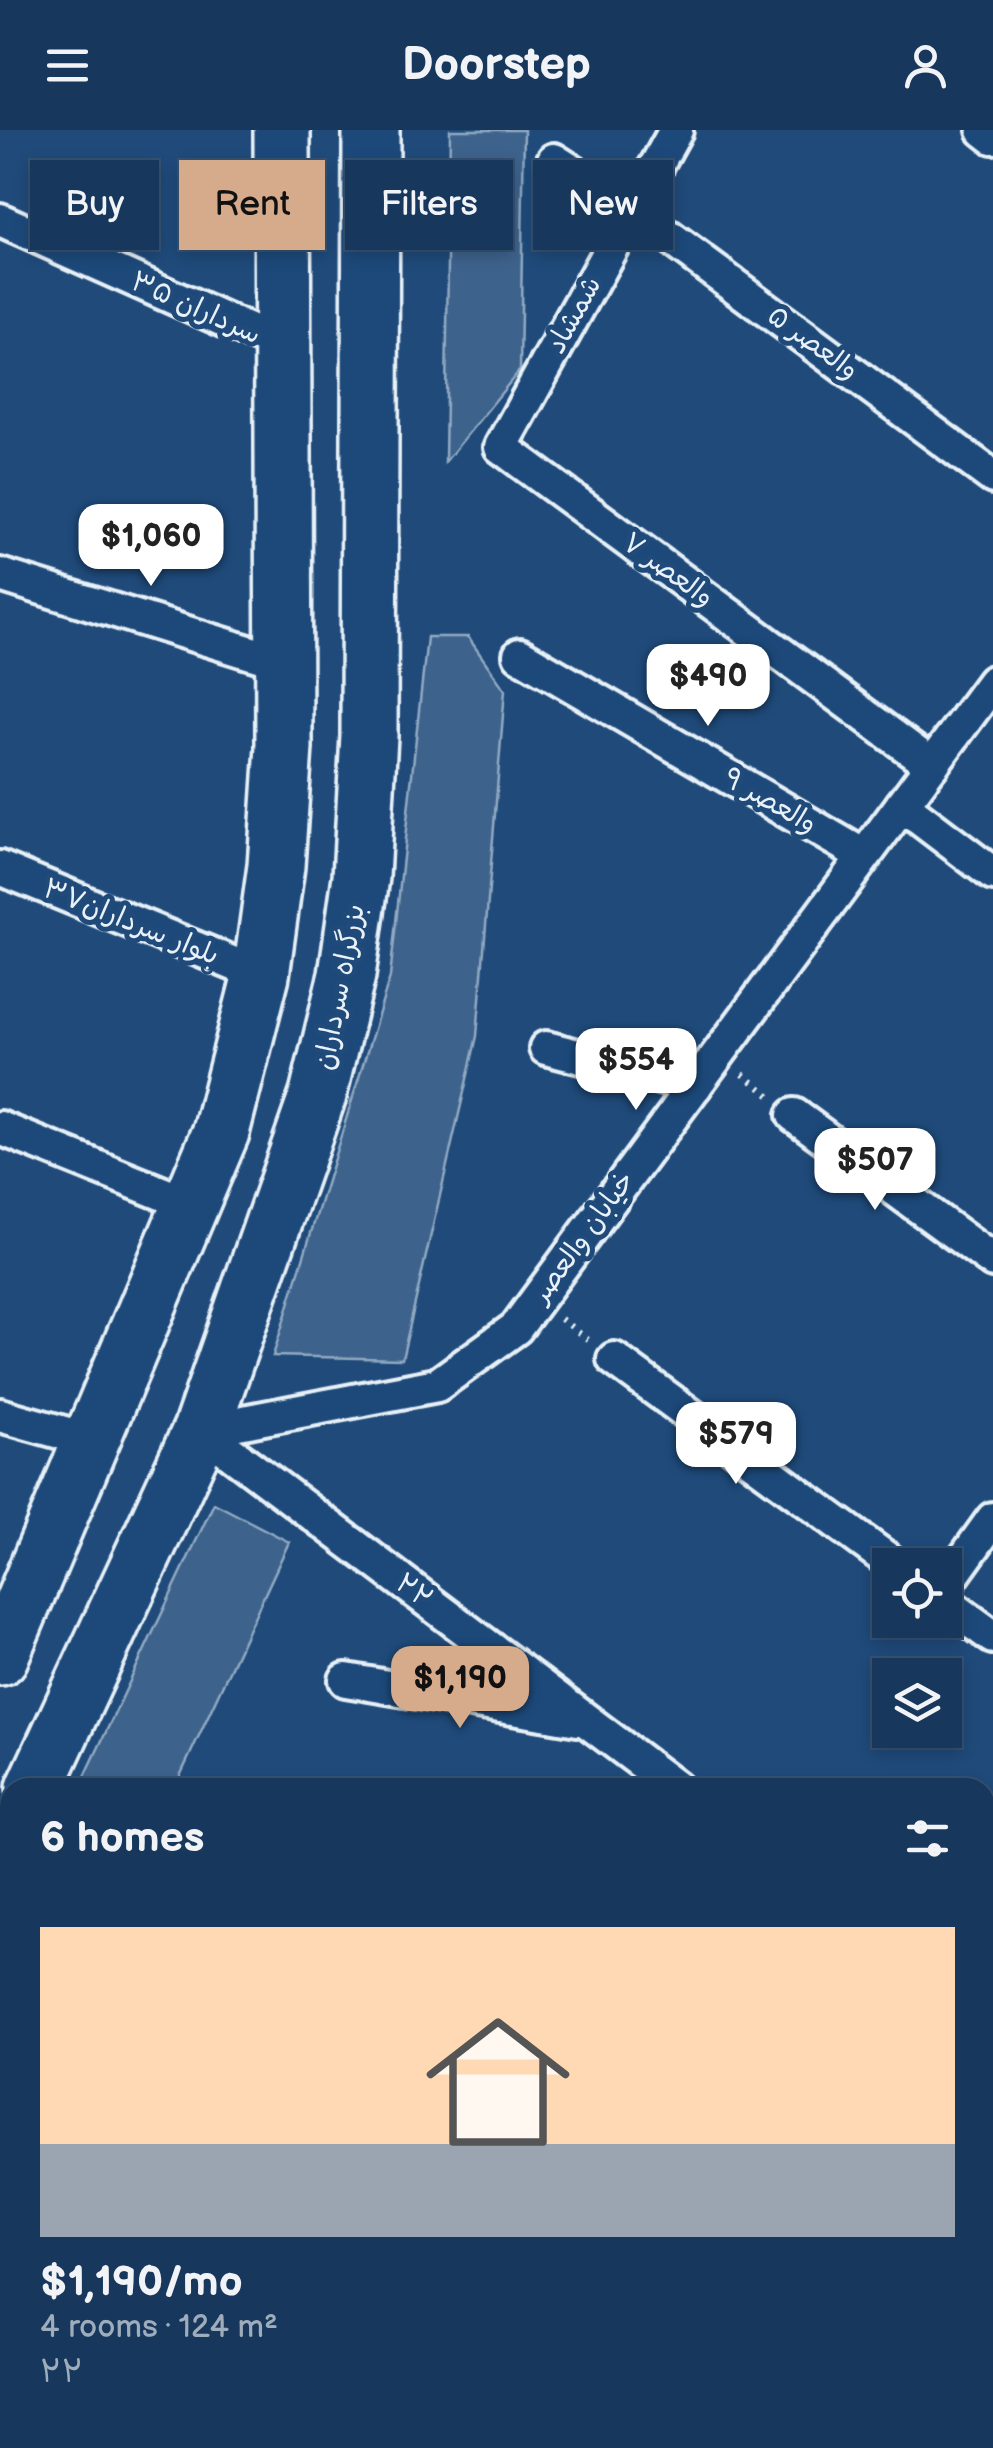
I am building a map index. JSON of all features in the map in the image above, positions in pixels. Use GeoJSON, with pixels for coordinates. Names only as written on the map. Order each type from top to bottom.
{"type":"FeatureCollection","features":[{"type":"Feature","properties":{"kind":"highway"},"geometry":{"type":"LineString","coordinates":[[0,1658],[220,1132],[249,1037],[261,975],[277,846],[284,663],[282,130]]}},
{"type":"Feature","properties":{"kind":"highway","name":"بزرگراه سرداران"},"geometry":{"type":"LineString","coordinates":[[40,1778],[201,1430],[318,1096],[347,975],[362,877],[372,542],[370,130]]}},
{"type":"Feature","properties":{"kind":"street","name":"شمشاد"},"geometry":{"type":"LineString","coordinates":[[660,160],[676,130]]}},
{"type":"Feature","properties":{"kind":"street"},"geometry":{"type":"LineString","coordinates":[[984,130],[993,137]]}},
{"type":"Feature","properties":{"kind":"street","name":"سرداران ۳۵"},"geometry":{"type":"LineString","coordinates":[[0,220],[282,346]]}},
{"type":"Feature","properties":{"kind":"street","name":"والعصر ۵"},"geometry":{"type":"LineString","coordinates":[[673,240],[993,477]]}},
{"type":"Feature","properties":{"kind":"street","name":"شمشاد"},"geometry":{"type":"LineString","coordinates":[[501,447],[610,250]]}},
{"type":"Feature","properties":{"kind":"street","name":"والعصر ۷"},"geometry":{"type":"LineString","coordinates":[[501,447],[932,765]]}},
{"type":"Feature","properties":{"kind":"street"},"geometry":{"type":"LineString","coordinates":[[0,575],[284,663]]}},
{"type":"Feature","properties":{"kind":"street","name":"والعصر ۹"},"geometry":{"type":"LineString","coordinates":[[520,655],[864,856]]}},
{"type":"Feature","properties":{"kind":"street","name":"خیابان والعصر"},"geometry":{"type":"LineString","coordinates":[[201,1430],[437,1385],[516,1328],[993,682]]}},
{"type":"Feature","properties":{"kind":"street"},"geometry":{"type":"LineString","coordinates":[[902,805],[993,874]]}},
{"type":"Feature","properties":{"kind":"street","name":"بلوار سرداران۳۷"},"geometry":{"type":"LineString","coordinates":[[0,868],[261,975]]}},
{"type":"Feature","properties":{"kind":"street"},"geometry":{"type":"LineString","coordinates":[[546,1048],[695,1086]]}},
{"type":"Feature","properties":{"kind":"street"},"geometry":{"type":"LineString","coordinates":[[794,1115],[993,1261]]}},
{"type":"Feature","properties":{"kind":"street"},"geometry":{"type":"LineString","coordinates":[[0,1128],[191,1204]]}},
{"type":"Feature","properties":{"kind":"street"},"geometry":{"type":"LineString","coordinates":[[614,1359],[872,1548]]}},
{"type":"Feature","properties":{"kind":"street"},"geometry":{"type":"LineString","coordinates":[[0,1415],[92,1441]]}},
{"type":"Feature","properties":{"kind":"street","name":"۲۲"},"geometry":{"type":"LineString","coordinates":[[201,1430],[662,1778]]}},
{"type":"Feature","properties":{"kind":"street"},"geometry":{"type":"LineString","coordinates":[[962,1562],[993,1519]]}},
{"type":"Feature","properties":{"kind":"street"},"geometry":{"type":"LineString","coordinates":[[962,1614],[993,1637]]}},
{"type":"Feature","properties":{"kind":"street"},"geometry":{"type":"LineString","coordinates":[[346,1680],[584,1720]]}},
{"type":"Feature","properties":{"kind":"path"},"geometry":{"type":"LineString","coordinates":[[718,1054],[794,1115]]}},
{"type":"Feature","properties":{"kind":"path"},"geometry":{"type":"LineString","coordinates":[[536,1301],[614,1359]]}},
{"type":"Feature","properties":{"kind":"shaded area"},"geometry":{"type":"Polygon","coordinates":[[[450,130],[524,130],[520,370],[445,462],[448,250],[513,250],[513,160],[450,160],[450,130]]]}},
{"type":"Feature","properties":{"kind":"shaded area"},"geometry":{"type":"Polygon","coordinates":[[[427,637],[468,637],[505,690],[477,1036],[402,1359],[273,1356],[390,977],[427,637]]]}},
{"type":"Feature","properties":{"kind":"shaded area"},"geometry":{"type":"Polygon","coordinates":[[[214,1503],[289,1542],[179,1778],[84,1778],[214,1503]]]}}]}
